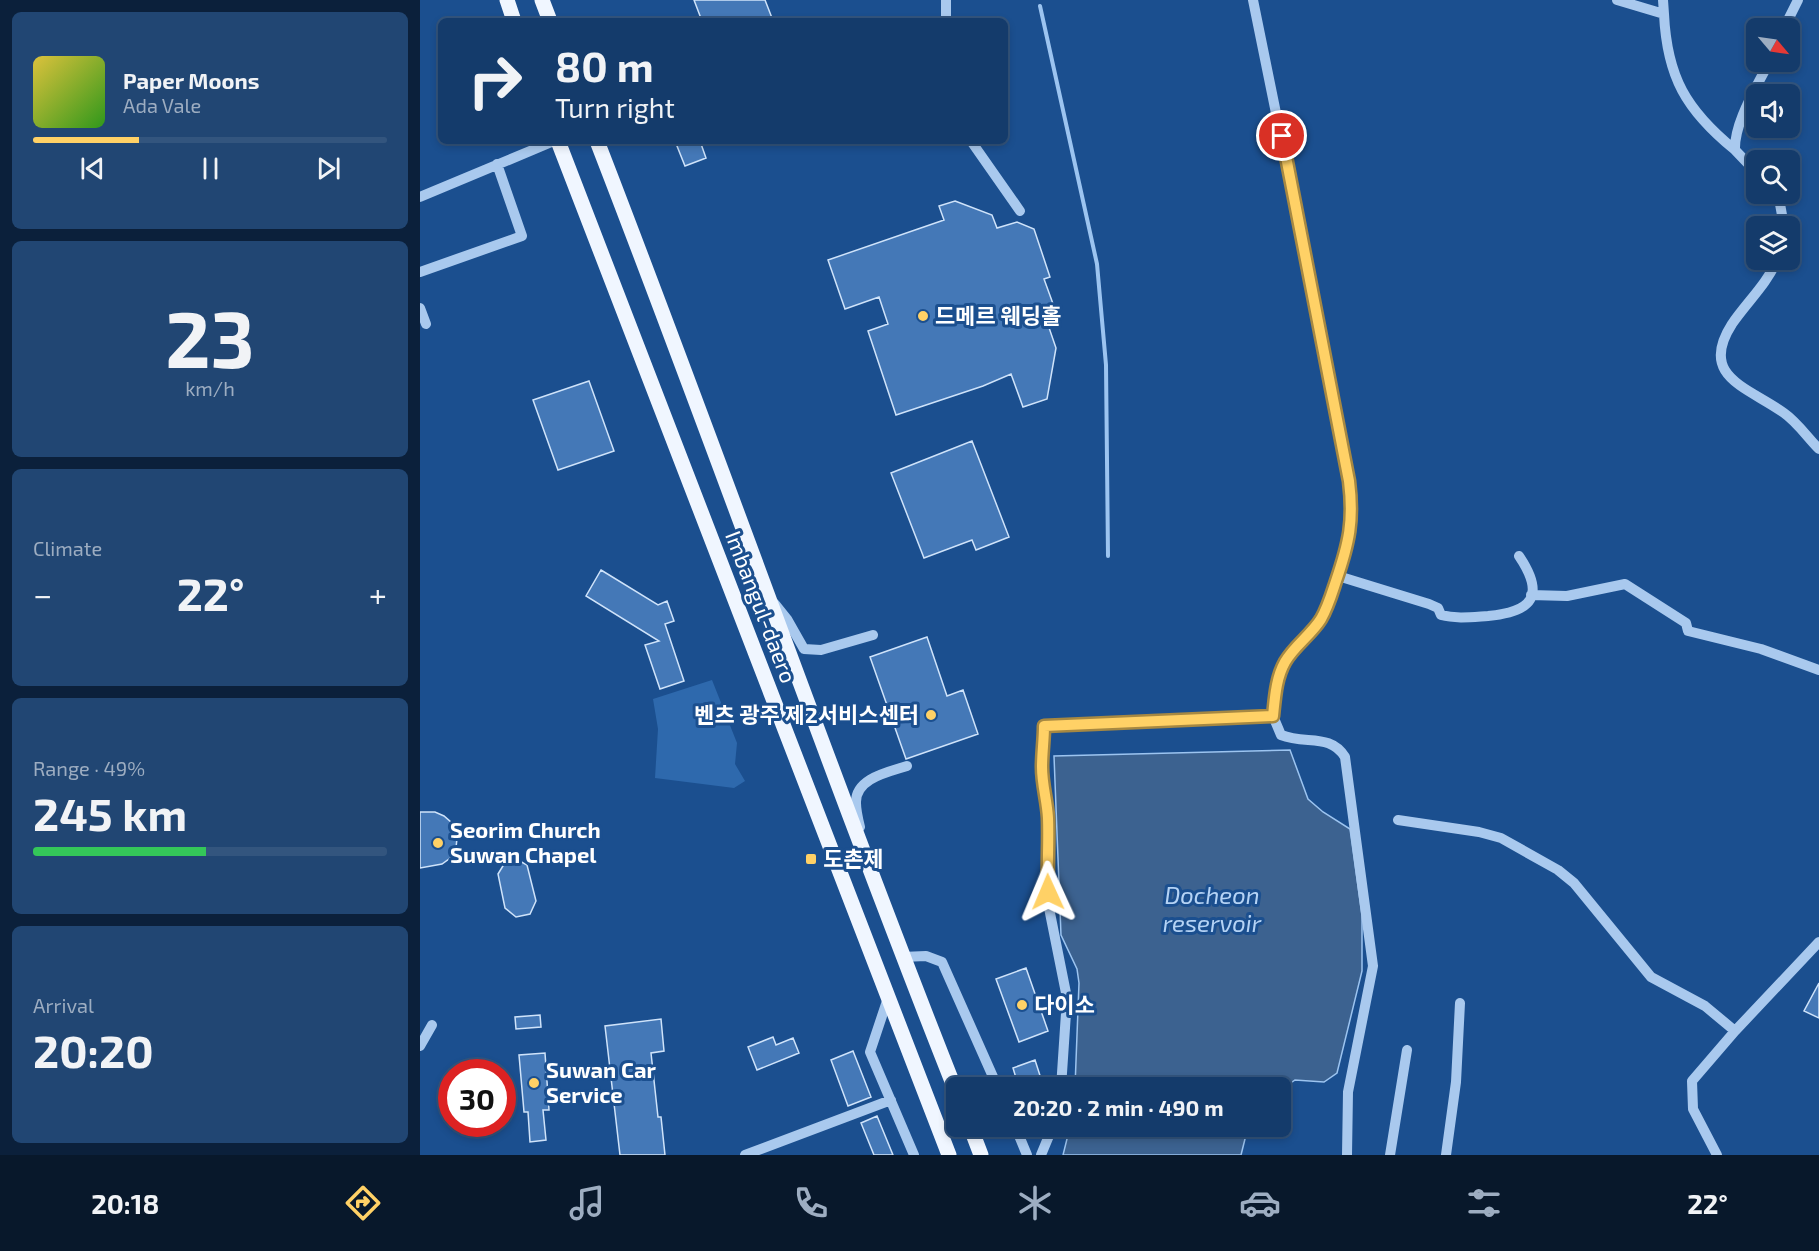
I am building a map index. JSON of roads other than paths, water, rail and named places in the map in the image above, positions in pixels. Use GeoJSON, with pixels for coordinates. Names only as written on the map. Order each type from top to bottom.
{"type":"FeatureCollection","features":[{"type":"Feature","properties":{"kind":"main road"},"geometry":{"type":"LineString","coordinates":[[507,0],[513,18]]}},
{"type":"Feature","properties":{"kind":"main road"},"geometry":{"type":"LineString","coordinates":[[542,0],[549,18]]}},
{"type":"Feature","properties":{"kind":"main road","name":"Imbangul-daero"},"geometry":{"type":"LineString","coordinates":[[557,144],[949,1155]]}},
{"type":"Feature","properties":{"kind":"main road","name":"Imbangul-daero"},"geometry":{"type":"LineString","coordinates":[[598,144],[770,598],[902,957],[950,1077]]}},
{"type":"Feature","properties":{"kind":"main road"},"geometry":{"type":"LineString","coordinates":[[974,1137],[981,1155]]}},
{"type":"Feature","properties":{"kind":"street"},"geometry":{"type":"LineString","coordinates":[[946,0],[946,18]]}},
{"type":"Feature","properties":{"kind":"street"},"geometry":{"type":"LineString","coordinates":[[1253,0],[1349,481],[1352,507],[1351,534],[1338,576],[1320,620],[1286,661],[1278,679],[1273,716],[1281,735],[1292,740],[1333,743],[1339,747],[1345,757],[1373,966],[1348,1092],[1347,1155]]}},
{"type":"Feature","properties":{"kind":"street"},"geometry":{"type":"LineString","coordinates":[[1617,0],[1664,14]]}},
{"type":"Feature","properties":{"kind":"street"},"geometry":{"type":"LineString","coordinates":[[1663,0],[1670,63],[1682,91],[1695,112],[1711,131],[1746,162]]}},
{"type":"Feature","properties":{"kind":"street"},"geometry":{"type":"LineString","coordinates":[[1789,18],[1798,0]]}},
{"type":"Feature","properties":{"kind":"street"},"geometry":{"type":"LineString","coordinates":[[1735,150],[1735,139],[1740,122],[1764,72]]}},
{"type":"Feature","properties":{"kind":"street"},"geometry":{"type":"LineString","coordinates":[[420,197],[548,144]]}},
{"type":"Feature","properties":{"kind":"street"},"geometry":{"type":"LineString","coordinates":[[973,144],[1020,211]]}},
{"type":"Feature","properties":{"kind":"street"},"geometry":{"type":"LineString","coordinates":[[420,272],[522,236],[497,164]]}},
{"type":"Feature","properties":{"kind":"street"},"geometry":{"type":"LineString","coordinates":[[1772,270],[1764,284],[1728,332],[1720,357],[1722,367],[1732,379],[1785,413],[1819,449]]}},
{"type":"Feature","properties":{"kind":"street"},"geometry":{"type":"LineString","coordinates":[[420,308],[426,324]]}},
{"type":"Feature","properties":{"kind":"street"},"geometry":{"type":"LineString","coordinates":[[1338,576],[1429,604],[1438,608],[1441,615],[1450,618],[1513,613],[1521,609],[1532,595],[1531,574],[1520,556]]}},
{"type":"Feature","properties":{"kind":"street"},"geometry":{"type":"LineString","coordinates":[[1532,595],[1567,596],[1625,584],[1686,623],[1688,631],[1761,649],[1819,670]]}},
{"type":"Feature","properties":{"kind":"street"},"geometry":{"type":"LineString","coordinates":[[770,598],[787,620],[804,649],[821,650],[873,634]]}},
{"type":"Feature","properties":{"kind":"street"},"geometry":{"type":"LineString","coordinates":[[1062,1077],[1067,998],[1049,908],[1048,821],[1042,766],[1045,747],[1044,726],[1273,716]]}},
{"type":"Feature","properties":{"kind":"street"},"geometry":{"type":"LineString","coordinates":[[863,851],[855,800],[860,788],[871,779],[907,766]]}},
{"type":"Feature","properties":{"kind":"street"},"geometry":{"type":"LineString","coordinates":[[1398,820],[1479,832],[1501,838],[1558,870],[1574,883],[1651,977],[1706,1006],[1735,1031]]}},
{"type":"Feature","properties":{"kind":"street"},"geometry":{"type":"LineString","coordinates":[[1717,1155],[1693,1109],[1692,1081],[1735,1031],[1819,942]]}},
{"type":"Feature","properties":{"kind":"street"},"geometry":{"type":"LineString","coordinates":[[902,957],[926,956],[942,962],[993,1077]]}},
{"type":"Feature","properties":{"kind":"street"},"geometry":{"type":"LineString","coordinates":[[888,998],[870,1052],[914,1155]]}},
{"type":"Feature","properties":{"kind":"street"},"geometry":{"type":"LineString","coordinates":[[1446,1155],[1456,1082],[1460,1003]]}},
{"type":"Feature","properties":{"kind":"street"},"geometry":{"type":"LineString","coordinates":[[420,1046],[432,1025]]}},
{"type":"Feature","properties":{"kind":"street"},"geometry":{"type":"LineString","coordinates":[[1390,1155],[1407,1050]]}},
{"type":"Feature","properties":{"kind":"street"},"geometry":{"type":"LineString","coordinates":[[745,1155],[891,1100]]}},
{"type":"Feature","properties":{"kind":"street"},"geometry":{"type":"LineString","coordinates":[[1020,1137],[1027,1155]]}},
{"type":"Feature","properties":{"kind":"street"},"geometry":{"type":"LineString","coordinates":[[1041,1155],[1048,1137]]}},
{"type":"Feature","properties":{"kind":"water","name":"Docheon reservoir"},"geometry":{"type":"Polygon","coordinates":[[[1290,750],[1308,799],[1323,812],[1350,829],[1362,915],[1362,971],[1337,1073],[1324,1082],[1295,1080],[1291,1083],[1291,1077],[1075,1077],[1079,983],[1077,969],[1061,935],[1054,756],[1290,750]]]}},
{"type":"Feature","properties":{"kind":"water"},"geometry":{"type":"Polygon","coordinates":[[[1067,1137],[1246,1137],[1241,1155],[1063,1155],[1067,1137]]]}},
{"type":"Feature","properties":{"kind":"waterway"},"geometry":{"type":"LineString","coordinates":[[1040,6],[1097,264],[1106,365],[1108,556]]}},
{"type":"Feature","properties":{"kind":"place","name":"드메르 웨딩홀"},"geometry":{"type":"Point","coordinates":[923,316]}},
{"type":"Feature","properties":{"kind":"place","name":"벤츠 광주 제2서비스센터"},"geometry":{"type":"Point","coordinates":[931,715]}},
{"type":"Feature","properties":{"kind":"place","name":"Seorim Church Suwan Chapel"},"geometry":{"type":"Point","coordinates":[438,843]}},
{"type":"Feature","properties":{"kind":"place","name":"도촌제"},"geometry":{"type":"Point","coordinates":[811,859]}},
{"type":"Feature","properties":{"kind":"place","name":"다이소"},"geometry":{"type":"Point","coordinates":[1022,1005]}},
{"type":"Feature","properties":{"kind":"place","name":"Suwan Car Service"},"geometry":{"type":"Point","coordinates":[534,1083]}}]}
